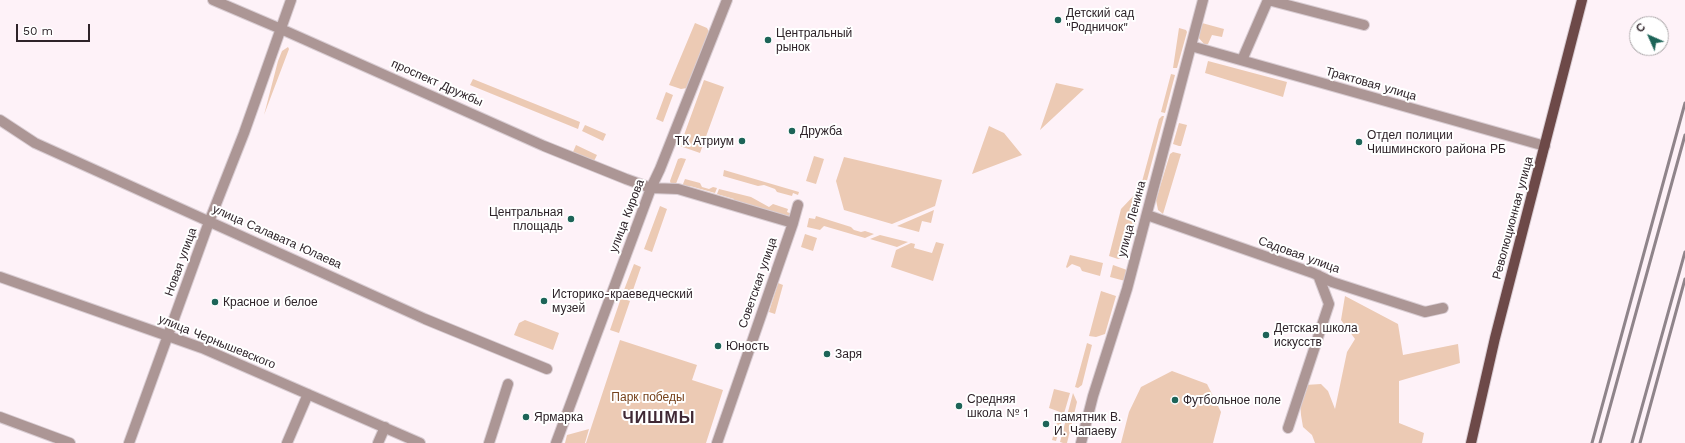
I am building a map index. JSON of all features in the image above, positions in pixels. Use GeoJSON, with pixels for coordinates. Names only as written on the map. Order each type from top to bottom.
{"type":"FeatureCollection","features":[{"type":"Feature","properties":{"kind":"main road","name":"Революционная улица"},"geometry":{"type":"LineString","coordinates":[[1471,443],[1495,338],[1582,0]]}},
{"type":"Feature","properties":{"kind":"street","name":"проспект Дружбы"},"geometry":{"type":"LineString","coordinates":[[213,0],[544,146],[651,188],[678,189],[793,223]]}},
{"type":"Feature","properties":{"kind":"street","name":"Новая улица"},"geometry":{"type":"LineString","coordinates":[[128,443],[209,222],[244,133],[290,0]]}},
{"type":"Feature","properties":{"kind":"street","name":"улица Кирова"},"geometry":{"type":"LineString","coordinates":[[556,443],[651,188],[660,169],[727,0]]}},
{"type":"Feature","properties":{"kind":"street","name":"улица Ленина"},"geometry":{"type":"LineString","coordinates":[[1081,443],[1093,396],[1127,289],[1203,0]]}},
{"type":"Feature","properties":{"kind":"street"},"geometry":{"type":"LineString","coordinates":[[1242,60],[1268,0],[1364,25]]}},
{"type":"Feature","properties":{"kind":"street","name":"Трактовая улица"},"geometry":{"type":"LineString","coordinates":[[1191,46],[1545,146]]}},
{"type":"Feature","properties":{"kind":"street","name":"улица Салавата Юлаева"},"geometry":{"type":"LineString","coordinates":[[0,120],[35,142],[209,222],[425,319],[547,369]]}},
{"type":"Feature","properties":{"kind":"street","name":"Советская улица"},"geometry":{"type":"LineString","coordinates":[[717,443],[798,205]]}},
{"type":"Feature","properties":{"kind":"street","name":"Садовая улица"},"geometry":{"type":"LineString","coordinates":[[1147,215],[1318,275],[1332,282],[1425,312],[1443,308]]}},
{"type":"Feature","properties":{"kind":"street"},"geometry":{"type":"LineString","coordinates":[[1288,428],[1329,304],[1318,275]]}},
{"type":"Feature","properties":{"kind":"street","name":"улица Чернышевского"},"geometry":{"type":"LineString","coordinates":[[0,277],[202,348],[420,443]]}},
{"type":"Feature","properties":{"kind":"street"},"geometry":{"type":"LineString","coordinates":[[489,443],[508,384]]}},
{"type":"Feature","properties":{"kind":"street"},"geometry":{"type":"LineString","coordinates":[[287,443],[308,394]]}},
{"type":"Feature","properties":{"kind":"street"},"geometry":{"type":"LineString","coordinates":[[0,417],[70,443]]}},
{"type":"Feature","properties":{"kind":"street"},"geometry":{"type":"LineString","coordinates":[[378,443],[384,427]]}},
{"type":"Feature","properties":{"kind":"green space"},"geometry":{"type":"Polygon","coordinates":[[[695,23],[707,28],[709,32],[687,88],[681,89],[669,85],[695,23]]]}},
{"type":"Feature","properties":{"kind":"green space"},"geometry":{"type":"Polygon","coordinates":[[[1202,23],[1224,29],[1222,37],[1212,35],[1208,44],[1204,44],[1198,37],[1202,23]]]}},
{"type":"Feature","properties":{"kind":"green space"},"geometry":{"type":"Polygon","coordinates":[[[1179,28],[1186,30],[1187,32],[1177,68],[1173,68],[1179,28]]]}},
{"type":"Feature","properties":{"kind":"green space"},"geometry":{"type":"Polygon","coordinates":[[[288,47],[289,49],[264,115],[278,61],[282,51],[288,47]]]}},
{"type":"Feature","properties":{"kind":"green space"},"geometry":{"type":"Polygon","coordinates":[[[1208,61],[1287,82],[1283,97],[1205,73],[1208,61]]]}},
{"type":"Feature","properties":{"kind":"green space"},"geometry":{"type":"Polygon","coordinates":[[[1171,74],[1175,75],[1165,113],[1161,112],[1171,74]]]}},
{"type":"Feature","properties":{"kind":"green space"},"geometry":{"type":"Polygon","coordinates":[[[473,79],[580,122],[578,129],[470,85],[473,79]]]}},
{"type":"Feature","properties":{"kind":"green space"},"geometry":{"type":"Polygon","coordinates":[[[704,80],[724,87],[700,153],[680,146],[704,80]]]}},
{"type":"Feature","properties":{"kind":"green space"},"geometry":{"type":"Polygon","coordinates":[[[1056,83],[1084,89],[1040,130],[1056,83]]]}},
{"type":"Feature","properties":{"kind":"green space"},"geometry":{"type":"Polygon","coordinates":[[[666,92],[673,95],[663,122],[656,119],[666,92]]]}},
{"type":"Feature","properties":{"kind":"green space"},"geometry":{"type":"Polygon","coordinates":[[[1164,116],[1127,256],[1118,259],[1109,256],[1121,209],[1140,189],[1159,119],[1164,116]]]}},
{"type":"Feature","properties":{"kind":"green space"},"geometry":{"type":"Polygon","coordinates":[[[1179,123],[1187,125],[1181,146],[1173,144],[1179,123]]]}},
{"type":"Feature","properties":{"kind":"green space"},"geometry":{"type":"Polygon","coordinates":[[[585,125],[606,134],[603,141],[582,131],[585,125]]]}},
{"type":"Feature","properties":{"kind":"green space"},"geometry":{"type":"Polygon","coordinates":[[[989,126],[1004,133],[1022,155],[972,174],[989,126]]]}},
{"type":"Feature","properties":{"kind":"green space"},"geometry":{"type":"Polygon","coordinates":[[[576,145],[597,155],[594,161],[573,152],[576,145]]]}},
{"type":"Feature","properties":{"kind":"green space"},"geometry":{"type":"Polygon","coordinates":[[[1173,152],[1181,154],[1163,214],[1158,210],[1156,200],[1170,154],[1173,152]]]}},
{"type":"Feature","properties":{"kind":"green space"},"geometry":{"type":"Polygon","coordinates":[[[814,156],[824,159],[816,184],[806,181],[814,156]]]}},
{"type":"Feature","properties":{"kind":"green space"},"geometry":{"type":"Polygon","coordinates":[[[844,157],[942,180],[935,206],[892,224],[844,210],[836,181],[844,157]]]}},
{"type":"Feature","properties":{"kind":"green space"},"geometry":{"type":"Polygon","coordinates":[[[678,159],[686,159],[675,186],[671,184],[670,181],[678,159]]]}},
{"type":"Feature","properties":{"kind":"green space"},"geometry":{"type":"Polygon","coordinates":[[[724,170],[799,192],[798,195],[793,193],[792,196],[777,192],[775,189],[764,185],[758,186],[723,176],[724,170]]]}},
{"type":"Feature","properties":{"kind":"green space"},"geometry":{"type":"Polygon","coordinates":[[[685,179],[700,183],[702,187],[709,189],[713,187],[717,188],[715,193],[690,186],[688,190],[681,189],[685,179]]]}},
{"type":"Feature","properties":{"kind":"green space"},"geometry":{"type":"Polygon","coordinates":[[[719,189],[751,197],[769,207],[773,204],[788,209],[787,212],[792,214],[789,221],[734,202],[734,199],[717,194],[719,189]]]}},
{"type":"Feature","properties":{"kind":"green space"},"geometry":{"type":"Polygon","coordinates":[[[660,206],[667,209],[652,252],[644,249],[660,206]]]}},
{"type":"Feature","properties":{"kind":"green space"},"geometry":{"type":"Polygon","coordinates":[[[934,210],[931,223],[922,221],[919,232],[897,226],[934,210]]]}},
{"type":"Feature","properties":{"kind":"green space"},"geometry":{"type":"Polygon","coordinates":[[[816,216],[851,227],[854,230],[874,234],[865,238],[824,226],[820,230],[807,227],[809,218],[815,219],[816,216]]]}},
{"type":"Feature","properties":{"kind":"green space"},"geometry":{"type":"Polygon","coordinates":[[[805,234],[817,238],[813,251],[801,247],[805,234]]]}},
{"type":"Feature","properties":{"kind":"green space"},"geometry":{"type":"Polygon","coordinates":[[[880,235],[908,242],[897,247],[870,239],[880,235]]]}},
{"type":"Feature","properties":{"kind":"green space"},"geometry":{"type":"Polygon","coordinates":[[[936,242],[944,244],[933,281],[891,267],[896,250],[911,243],[915,244],[914,248],[932,253],[936,242]]]}},
{"type":"Feature","properties":{"kind":"green space"},"geometry":{"type":"Polygon","coordinates":[[[1070,255],[1103,263],[1100,276],[1082,271],[1080,267],[1072,264],[1067,268],[1070,255]]]}},
{"type":"Feature","properties":{"kind":"green space"},"geometry":{"type":"Polygon","coordinates":[[[634,264],[641,267],[632,293],[624,290],[634,264]]]}},
{"type":"Feature","properties":{"kind":"green space"},"geometry":{"type":"Polygon","coordinates":[[[1113,265],[1127,270],[1125,281],[1110,277],[1113,265]]]}},
{"type":"Feature","properties":{"kind":"green space"},"geometry":{"type":"Polygon","coordinates":[[[778,283],[783,285],[775,314],[769,312],[778,283]]]}},
{"type":"Feature","properties":{"kind":"green space"},"geometry":{"type":"Polygon","coordinates":[[[1101,291],[1116,296],[1105,334],[1096,337],[1089,336],[1101,291]]]}},
{"type":"Feature","properties":{"kind":"green space"},"geometry":{"type":"Polygon","coordinates":[[[1345,296],[1398,324],[1403,355],[1458,344],[1460,363],[1399,381],[1399,423],[1424,433],[1422,443],[1315,443],[1312,435],[1303,427],[1300,400],[1305,385],[1321,384],[1328,391],[1335,409],[1347,352],[1355,339],[1341,320],[1345,296]]]}},
{"type":"Feature","properties":{"kind":"green space"},"geometry":{"type":"Polygon","coordinates":[[[621,298],[630,301],[619,333],[610,330],[621,298]]]}},
{"type":"Feature","properties":{"kind":"green space"},"geometry":{"type":"Polygon","coordinates":[[[525,320],[559,333],[553,350],[514,335],[519,323],[525,320]]]}},
{"type":"Feature","properties":{"kind":"green space","name":"Парк победы"},"geometry":{"type":"Polygon","coordinates":[[[620,340],[697,365],[692,380],[723,390],[706,443],[586,443],[620,340]]]}},
{"type":"Feature","properties":{"kind":"green space"},"geometry":{"type":"Polygon","coordinates":[[[1087,343],[1092,345],[1082,385],[1078,388],[1075,387],[1087,343]]]}},
{"type":"Feature","properties":{"kind":"green space","name":"Футбольное поле"},"geometry":{"type":"Polygon","coordinates":[[[1172,371],[1207,384],[1221,412],[1213,443],[1121,443],[1129,412],[1141,387],[1172,371]]]}},
{"type":"Feature","properties":{"kind":"green space"},"geometry":{"type":"Polygon","coordinates":[[[1054,389],[1070,393],[1056,441],[1052,440],[1060,412],[1049,408],[1054,389]]]}},
{"type":"Feature","properties":{"kind":"green space"},"geometry":{"type":"Polygon","coordinates":[[[1073,393],[1077,402],[1067,443],[1063,443],[1060,442],[1073,393]]]}},
{"type":"Feature","properties":{"kind":"green space"},"geometry":{"type":"Polygon","coordinates":[[[589,429],[585,443],[565,443],[567,435],[589,429]]]}},
{"type":"Feature","properties":{"kind":"railway"},"geometry":{"type":"LineString","coordinates":[[1592,443],[1685,103]]}},
{"type":"Feature","properties":{"kind":"railway"},"geometry":{"type":"LineString","coordinates":[[1600,443],[1685,135]]}},
{"type":"Feature","properties":{"kind":"railway"},"geometry":{"type":"LineString","coordinates":[[1632,443],[1685,252]]}},
{"type":"Feature","properties":{"kind":"railway"},"geometry":{"type":"LineString","coordinates":[[1640,443],[1685,279]]}},
{"type":"Feature","properties":{"kind":"place","name":"Детский сад \"Родничок\""},"geometry":{"type":"Point","coordinates":[1058,20]}},
{"type":"Feature","properties":{"kind":"place","name":"Центральный рынок"},"geometry":{"type":"Point","coordinates":[768,40]}},
{"type":"Feature","properties":{"kind":"place","name":"Дружба"},"geometry":{"type":"Point","coordinates":[792,131]}},
{"type":"Feature","properties":{"kind":"place","name":"ТК Атриум"},"geometry":{"type":"Point","coordinates":[742,141]}},
{"type":"Feature","properties":{"kind":"place","name":"Отдел полиции Чишминского района РБ"},"geometry":{"type":"Point","coordinates":[1359,142]}},
{"type":"Feature","properties":{"kind":"place","name":"Центральная площадь"},"geometry":{"type":"Point","coordinates":[571,219]}},
{"type":"Feature","properties":{"kind":"place","name":"Историко-краеведческий музей"},"geometry":{"type":"Point","coordinates":[544,301]}},
{"type":"Feature","properties":{"kind":"place","name":"Красное и белое"},"geometry":{"type":"Point","coordinates":[215,302]}},
{"type":"Feature","properties":{"kind":"place","name":"Детская школа искусств"},"geometry":{"type":"Point","coordinates":[1266,335]}},
{"type":"Feature","properties":{"kind":"place","name":"Юность"},"geometry":{"type":"Point","coordinates":[718,346]}},
{"type":"Feature","properties":{"kind":"place","name":"Заря"},"geometry":{"type":"Point","coordinates":[827,354]}},
{"type":"Feature","properties":{"kind":"place","name":"Футбольное поле"},"geometry":{"type":"Point","coordinates":[1175,400]}},
{"type":"Feature","properties":{"kind":"place","name":"Средняя школа № 1"},"geometry":{"type":"Point","coordinates":[959,406]}},
{"type":"Feature","properties":{"kind":"place","name":"Ярмарка"},"geometry":{"type":"Point","coordinates":[526,417]}},
{"type":"Feature","properties":{"kind":"place","name":"памятник В. И. Чапаеву"},"geometry":{"type":"Point","coordinates":[1046,424]}},
{"type":"Feature","properties":{"kind":"district","name":"ЧИШМЫ"},"geometry":{"type":"Point","coordinates":[659,418]}}]}
